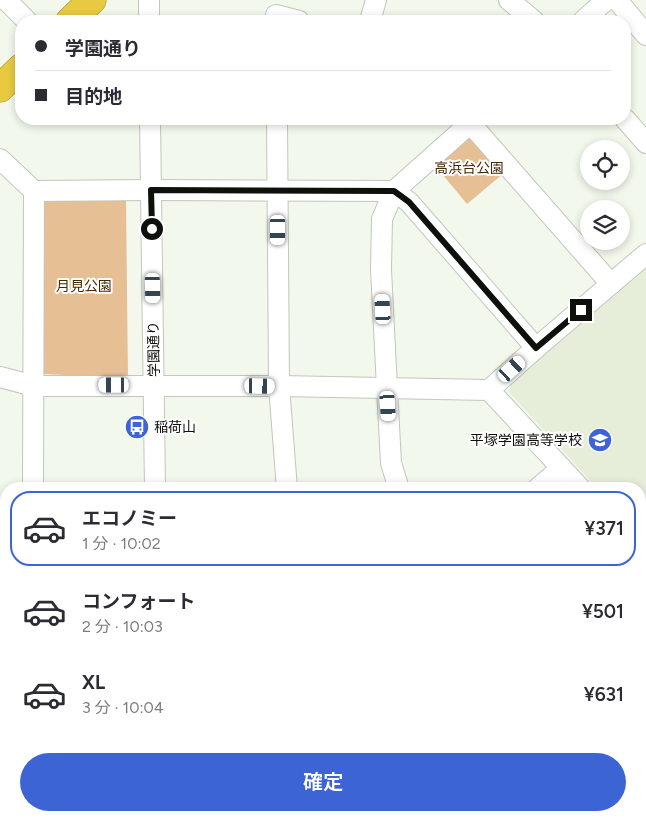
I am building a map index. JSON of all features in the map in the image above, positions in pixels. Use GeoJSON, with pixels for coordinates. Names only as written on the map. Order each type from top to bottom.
{"type":"FeatureCollection","features":[{"type":"Feature","properties":{"kind":"highway"},"geometry":{"type":"LineString","coordinates":[[76,15],[92,0]]}},
{"type":"Feature","properties":{"kind":"highway"},"geometry":{"type":"LineString","coordinates":[[0,88],[15,74]]}},
{"type":"Feature","properties":{"kind":"street"},"geometry":{"type":"LineString","coordinates":[[6,0],[21,15]]}},
{"type":"Feature","properties":{"kind":"street"},"geometry":{"type":"LineString","coordinates":[[149,0],[149,15]]}},
{"type":"Feature","properties":{"kind":"street"},"geometry":{"type":"LineString","coordinates":[[372,15],[376,0]]}},
{"type":"Feature","properties":{"kind":"street"},"geometry":{"type":"LineString","coordinates":[[509,0],[527,15]]}},
{"type":"Feature","properties":{"kind":"street"},"geometry":{"type":"LineString","coordinates":[[590,15],[606,0]]}},
{"type":"Feature","properties":{"kind":"street"},"geometry":{"type":"LineString","coordinates":[[616,0],[629,15]]}},
{"type":"Feature","properties":{"kind":"street"},"geometry":{"type":"LineString","coordinates":[[631,18],[646,35]]}},
{"type":"Feature","properties":{"kind":"street","name":"学園通り"},"geometry":{"type":"LineString","coordinates":[[150,125],[155,482]]}},
{"type":"Feature","properties":{"kind":"street"},"geometry":{"type":"LineString","coordinates":[[277,125],[279,386],[286,482]]}},
{"type":"Feature","properties":{"kind":"street"},"geometry":{"type":"LineString","coordinates":[[397,482],[391,463],[381,270],[382,219],[394,191],[465,125]]}},
{"type":"Feature","properties":{"kind":"street"},"geometry":{"type":"LineString","coordinates":[[474,125],[611,284]]}},
{"type":"Feature","properties":{"kind":"street"},"geometry":{"type":"LineString","coordinates":[[630,125],[646,143]]}},
{"type":"Feature","properties":{"kind":"street"},"geometry":{"type":"LineString","coordinates":[[0,158],[34,192],[33,482]]}},
{"type":"Feature","properties":{"kind":"street"},"geometry":{"type":"LineString","coordinates":[[34,192],[151,190],[394,191],[409,202],[536,348]]}},
{"type":"Feature","properties":{"kind":"street"},"geometry":{"type":"LineString","coordinates":[[0,377],[34,386],[279,386],[489,390],[646,254]]}},
{"type":"Feature","properties":{"kind":"street"},"geometry":{"type":"LineString","coordinates":[[489,390],[574,482]]}},
{"type":"Feature","properties":{"kind":"street"},"geometry":{"type":"LineString","coordinates":[[546,482],[561,468]]}},
{"type":"Feature","properties":{"kind":"shaded area","name":"平塚学園高等学校"},"geometry":{"type":"Polygon","coordinates":[[[646,265],[646,482],[592,482],[509,392],[511,385],[646,265]]]}},
{"type":"Feature","properties":{"kind":"green space","name":"高浜台公園"},"geometry":{"type":"Polygon","coordinates":[[[470,133],[504,173],[467,204],[433,163],[470,133]]]}},
{"type":"Feature","properties":{"kind":"green space","name":"月見公園"},"geometry":{"type":"Polygon","coordinates":[[[44,198],[126,198],[128,378],[44,374],[41,371],[44,198]]]}},
{"type":"Feature","properties":{"kind":"place","name":"稲荷山"},"geometry":{"type":"Point","coordinates":[137,427]}},
{"type":"Feature","properties":{"kind":"place","name":"平塚学園高等学校"},"geometry":{"type":"Point","coordinates":[600,440]}},
{"type":"Feature","properties":{"kind":"route"},"geometry":{"type":"LineString","coordinates":[[152,229],[151,190],[394,191],[409,202],[536,348],[581,310]]}}]}
